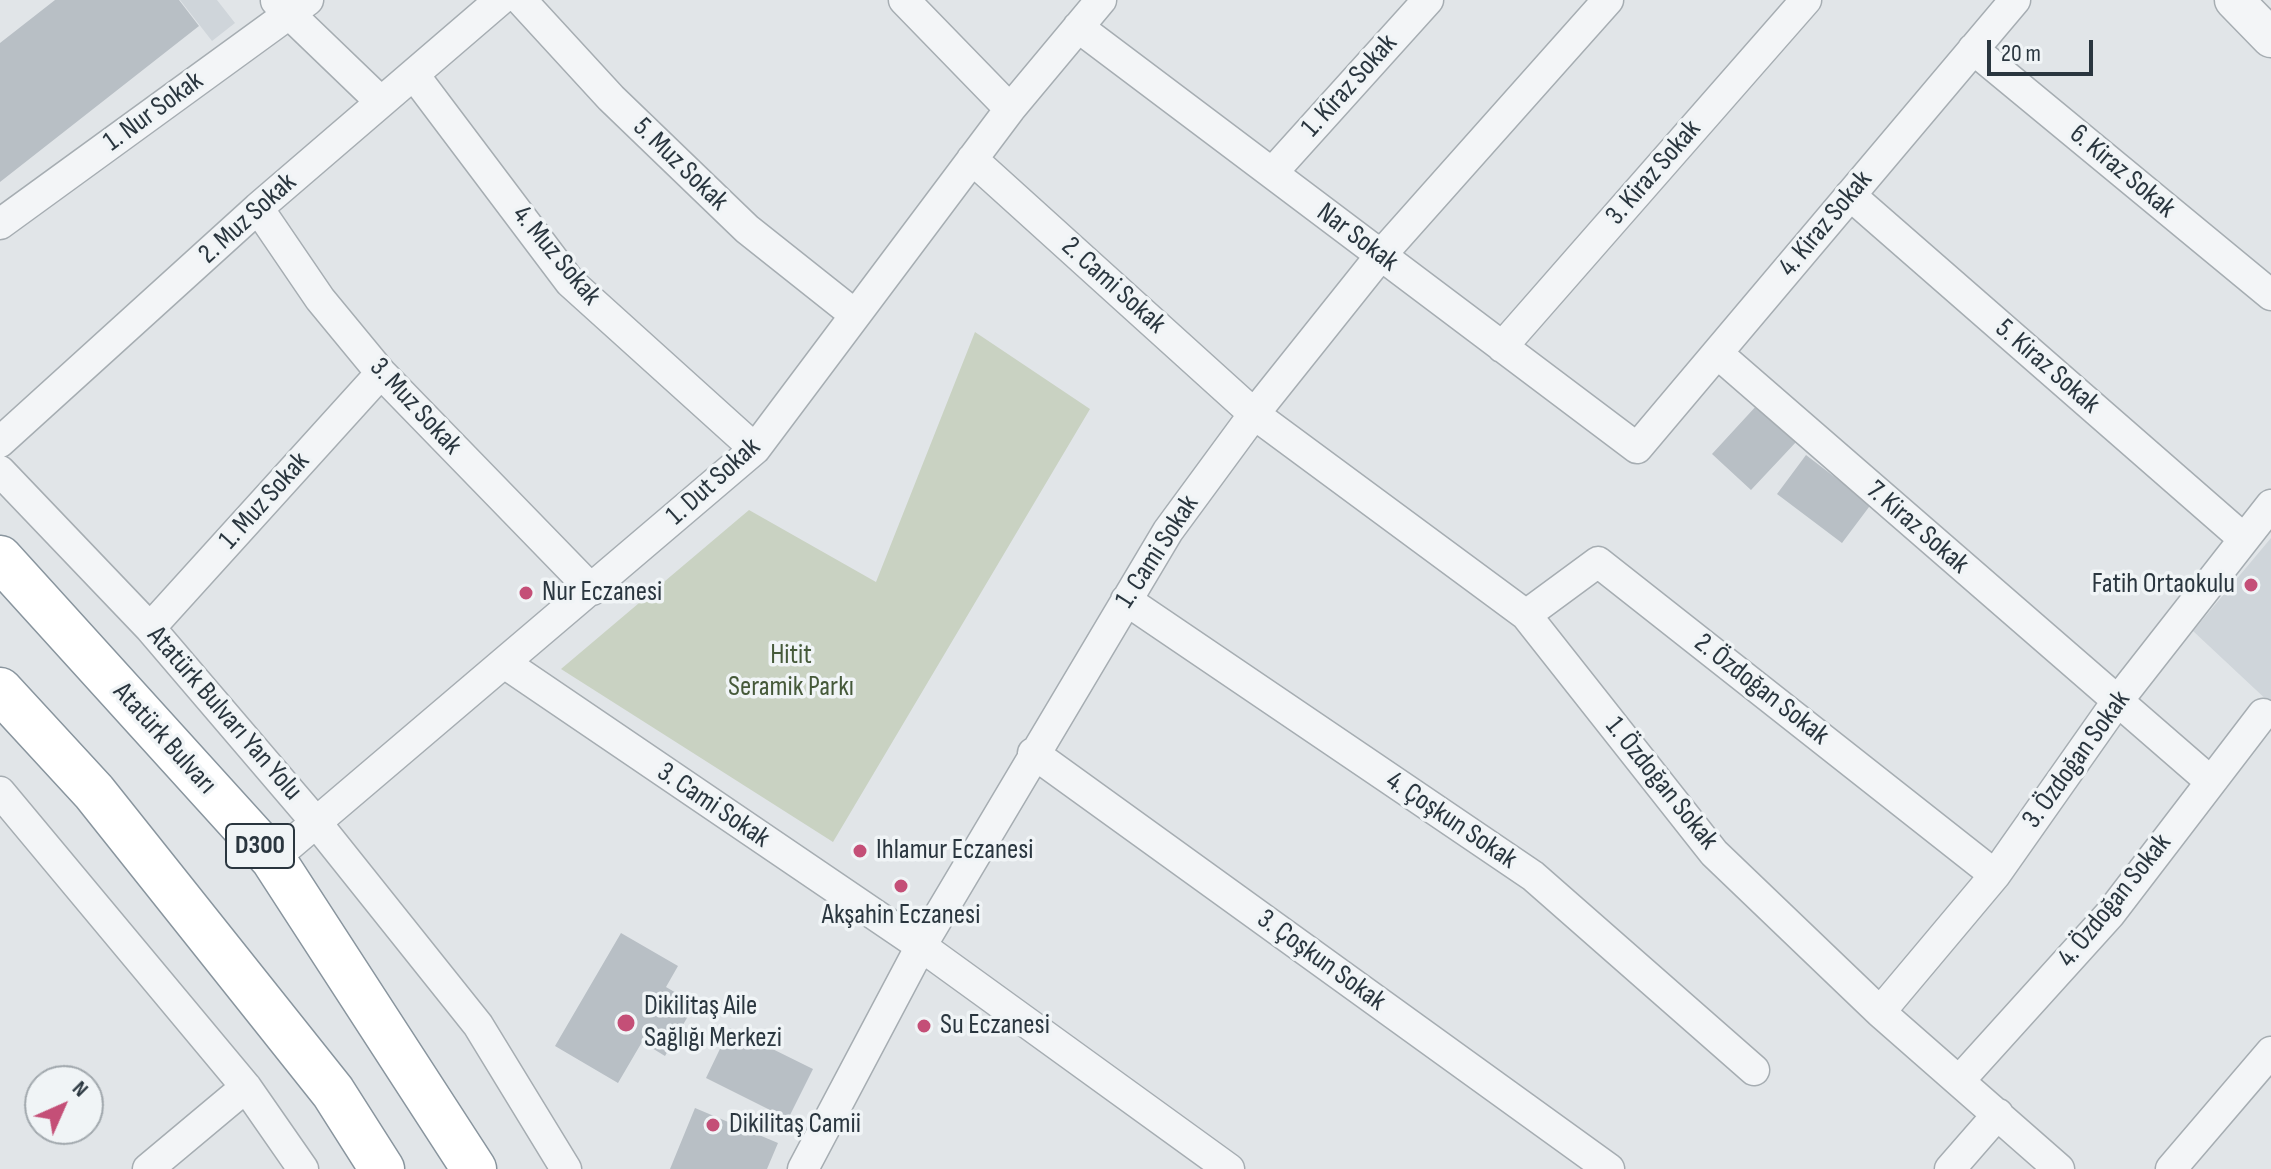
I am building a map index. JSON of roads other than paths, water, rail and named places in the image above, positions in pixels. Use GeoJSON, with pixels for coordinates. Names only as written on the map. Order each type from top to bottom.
{"type":"FeatureCollection","features":[{"type":"Feature","properties":{"kind":"highway","name":"Atatürk Bulvarı"},"geometry":{"type":"LineString","coordinates":[[0,558],[273,859],[474,1169]]}},
{"type":"Feature","properties":{"kind":"highway"},"geometry":{"type":"LineString","coordinates":[[0,690],[94,792],[333,1092],[382,1169]]}},
{"type":"Feature","properties":{"kind":"street","name":"2. Muz Sokak"},"geometry":{"type":"LineString","coordinates":[[0,442],[258,208],[500,0]]}},
{"type":"Feature","properties":{"kind":"street","name":"5. Muz Sokak"},"geometry":{"type":"LineString","coordinates":[[521,0],[611,98],[747,229],[854,314]]}},
{"type":"Feature","properties":{"kind":"street"},"geometry":{"type":"LineString","coordinates":[[904,0],[1010,109]]}},
{"type":"Feature","properties":{"kind":"street","name":"1. Dut Sokak"},"geometry":{"type":"LineString","coordinates":[[273,859],[506,664],[755,449],[1010,109],[1101,0]]}},
{"type":"Feature","properties":{"kind":"street","name":"1. Kiraz Sokak"},"geometry":{"type":"LineString","coordinates":[[1272,173],[1428,0]]}},
{"type":"Feature","properties":{"kind":"street","name":"1. Cami Sokak"},"geometry":{"type":"LineString","coordinates":[[803,1169],[921,946],[1033,753],[1168,531],[1254,414],[1381,255],[1608,0]]}},
{"type":"Feature","properties":{"kind":"street","name":"4. Kiraz Sokak"},"geometry":{"type":"LineString","coordinates":[[1637,448],[2015,0]]}},
{"type":"Feature","properties":{"kind":"street"},"geometry":{"type":"LineString","coordinates":[[2234,0],[2271,38]]}},
{"type":"Feature","properties":{"kind":"street"},"geometry":{"type":"LineString","coordinates":[[291,5],[381,102]]}},
{"type":"Feature","properties":{"kind":"street","name":"1. Nur Sokak"},"geometry":{"type":"LineString","coordinates":[[0,224],[291,5]]}},
{"type":"Feature","properties":{"kind":"street","name":"3. Kiraz Sokak"},"geometry":{"type":"LineString","coordinates":[[1502,347],[1793,5]]}},
{"type":"Feature","properties":{"kind":"street","name":"Nar Sokak"},"geometry":{"type":"LineString","coordinates":[[1078,27],[1637,448]]}},
{"type":"Feature","properties":{"kind":"street","name":"6. Kiraz Sokak"},"geometry":{"type":"LineString","coordinates":[[1973,49],[2271,295]]}},
{"type":"Feature","properties":{"kind":"street","name":"4. Muz Sokak"},"geometry":{"type":"LineString","coordinates":[[414,75],[570,282],[755,449]]}},
{"type":"Feature","properties":{"kind":"street","name":"2. Cami Sokak"},"geometry":{"type":"LineString","coordinates":[[972,159],[1254,414]]}},
{"type":"Feature","properties":{"kind":"street","name":"5. Kiraz Sokak"},"geometry":{"type":"LineString","coordinates":[[1850,195],[2244,539]]}},
{"type":"Feature","properties":{"kind":"street","name":"3. Muz Sokak"},"geometry":{"type":"LineString","coordinates":[[258,208],[320,299],[381,373],[592,590]]}},
{"type":"Feature","properties":{"kind":"street","name":"7. Kiraz Sokak"},"geometry":{"type":"LineString","coordinates":[[1717,353],[2116,703],[2210,781]]}},
{"type":"Feature","properties":{"kind":"street","name":"1. Muz Sokak"},"geometry":{"type":"LineString","coordinates":[[150,628],[381,373]]}},
{"type":"Feature","properties":{"kind":"street","name":"1. Özdoğan Sokak"},"geometry":{"type":"LineString","coordinates":[[1254,414],[1526,615],[1714,853],[1880,1012],[2059,1169]]}},
{"type":"Feature","properties":{"kind":"street","name":"Atatürk Bulvarı Yan Yolu"},"geometry":{"type":"LineString","coordinates":[[0,471],[150,628],[315,821],[478,1025],[566,1169]]}},
{"type":"Feature","properties":{"kind":"street","name":"3. Özdoğan Sokak"},"geometry":{"type":"LineString","coordinates":[[1880,1012],[1995,875],[2116,703],[2271,505]]}},
{"type":"Feature","properties":{"kind":"street","name":"2. Özdoğan Sokak"},"geometry":{"type":"LineString","coordinates":[[1526,615],[1598,562],[1995,875]]}},
{"type":"Feature","properties":{"kind":"street","name":"4. Çoşkun Sokak"},"geometry":{"type":"LineString","coordinates":[[1126,600],[1533,876],[1754,1070]]}},
{"type":"Feature","properties":{"kind":"street","name":"3. Cami Sokak"},"geometry":{"type":"LineString","coordinates":[[506,664],[921,946],[1229,1169]]}},
{"type":"Feature","properties":{"kind":"street","name":"4. Özdoğan Sokak"},"geometry":{"type":"LineString","coordinates":[[1959,1081],[2110,914],[2263,714]]}},
{"type":"Feature","properties":{"kind":"street","name":"3. Çoşkun Sokak"},"geometry":{"type":"LineString","coordinates":[[1033,753],[1609,1169]]}},
{"type":"Feature","properties":{"kind":"street"},"geometry":{"type":"LineString","coordinates":[[0,792],[246,1087],[303,1169]]}},
{"type":"Feature","properties":{"kind":"street"},"geometry":{"type":"LineString","coordinates":[[2171,1169],[2271,1052]]}},
{"type":"Feature","properties":{"kind":"street"},"geometry":{"type":"LineString","coordinates":[[148,1169],[246,1087]]}},
{"type":"Feature","properties":{"kind":"street"},"geometry":{"type":"LineString","coordinates":[[1950,1169],[1998,1114]]}},
{"type":"Feature","properties":{"kind":"place","name":"Fatih Ortaokulu"},"geometry":{"type":"Point","coordinates":[2251,585]}},
{"type":"Feature","properties":{"kind":"place","name":"Nur Eczanesi"},"geometry":{"type":"Point","coordinates":[526,593]}},
{"type":"Feature","properties":{"kind":"place","name":"Ihlamur Eczanesi"},"geometry":{"type":"Point","coordinates":[860,851]}},
{"type":"Feature","properties":{"kind":"place","name":"Akşahin Eczanesi"},"geometry":{"type":"Point","coordinates":[901,886]}},
{"type":"Feature","properties":{"kind":"place","name":"Dikilitaş Aile Sağlığı Merkezi"},"geometry":{"type":"Point","coordinates":[626,1023]}},
{"type":"Feature","properties":{"kind":"place","name":"Su Eczanesi"},"geometry":{"type":"Point","coordinates":[924,1026]}},
{"type":"Feature","properties":{"kind":"place","name":"Dikilitaş Camii"},"geometry":{"type":"Point","coordinates":[713,1125]}},
{"type":"Feature","properties":{"kind":"park label","name":"Hitit Seramik Parkı"},"geometry":{"type":"Point","coordinates":[791,672]}}]}
